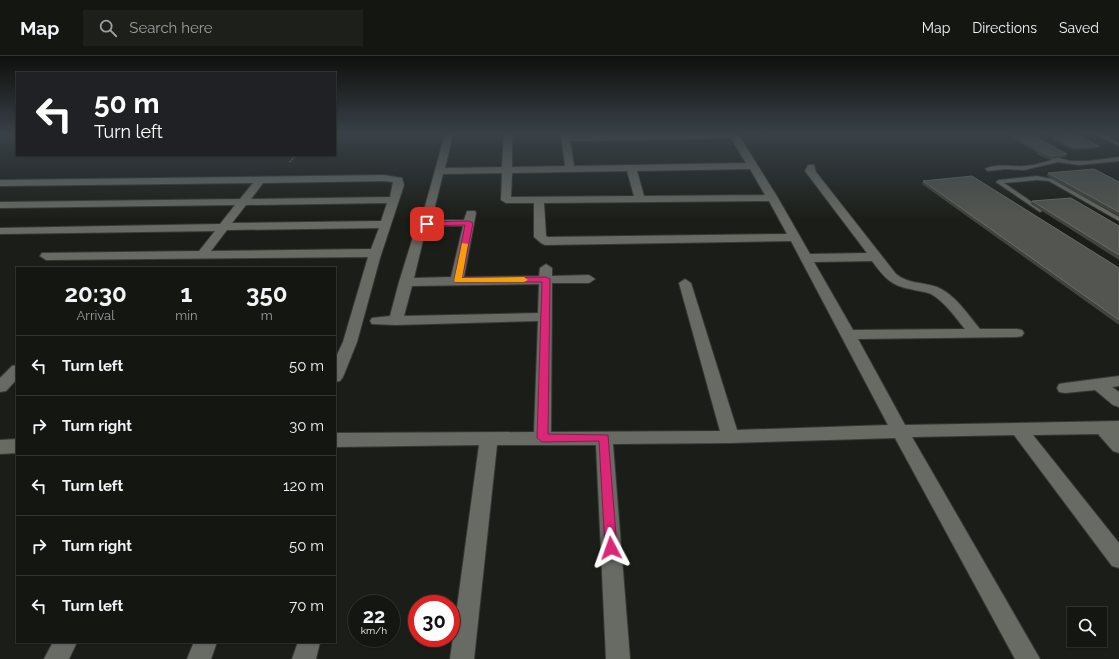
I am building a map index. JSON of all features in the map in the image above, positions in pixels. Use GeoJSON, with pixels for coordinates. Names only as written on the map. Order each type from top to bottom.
{"type":"FeatureCollection","features":[{"type":"Feature","properties":{"kind":"street"},"geometry":{"type":"LineString","coordinates":[[429,210],[441,162]]}},
{"type":"Feature","properties":{"kind":"street"},"geometry":{"type":"LineString","coordinates":[[506,162],[505,200],[773,198]]}},
{"type":"Feature","properties":{"kind":"street"},"geometry":{"type":"LineString","coordinates":[[569,162],[570,169]]}},
{"type":"Feature","properties":{"kind":"street"},"geometry":{"type":"LineString","coordinates":[[751,162],[796,236],[900,430],[1028,659]]}},
{"type":"Feature","properties":{"kind":"street"},"geometry":{"type":"LineString","coordinates":[[439,171],[753,166]]}},
{"type":"Feature","properties":{"kind":"street"},"geometry":{"type":"LineString","coordinates":[[811,167],[810,171],[812,174],[897,282],[926,288],[942,296],[977,334]]}},
{"type":"Feature","properties":{"kind":"street"},"geometry":{"type":"LineString","coordinates":[[631,168],[640,199]]}},
{"type":"Feature","properties":{"kind":"street"},"geometry":{"type":"LineString","coordinates":[[0,183],[394,178],[399,182],[394,200],[376,253],[350,342],[336,375]]}},
{"type":"Feature","properties":{"kind":"street"},"geometry":{"type":"LineString","coordinates":[[202,254],[260,180]]}},
{"type":"Feature","properties":{"kind":"street"},"geometry":{"type":"LineString","coordinates":[[0,205],[394,200]]}},
{"type":"Feature","properties":{"kind":"street"},"geometry":{"type":"LineString","coordinates":[[539,200],[540,237],[545,241],[796,236]]}},
{"type":"Feature","properties":{"kind":"street"},"geometry":{"type":"LineString","coordinates":[[396,321],[405,282],[421,226],[429,223],[470,218],[457,281]]}},
{"type":"Feature","properties":{"kind":"street"},"geometry":{"type":"LineString","coordinates":[[0,231],[386,224]]}},
{"type":"Feature","properties":{"kind":"street"},"geometry":{"type":"LineString","coordinates":[[46,256],[376,253]]}},
{"type":"Feature","properties":{"kind":"street"},"geometry":{"type":"LineString","coordinates":[[808,258],[876,257]]}},
{"type":"Feature","properties":{"kind":"street"},"geometry":{"type":"LineString","coordinates":[[405,282],[457,281],[546,274],[589,278]]}},
{"type":"Feature","properties":{"kind":"street"},"geometry":{"type":"LineString","coordinates":[[542,438],[546,274]]}},
{"type":"Feature","properties":{"kind":"street"},"geometry":{"type":"LineString","coordinates":[[685,283],[730,437]]}},
{"type":"Feature","properties":{"kind":"street"},"geometry":{"type":"LineString","coordinates":[[377,321],[545,317]]}},
{"type":"Feature","properties":{"kind":"street"},"geometry":{"type":"LineString","coordinates":[[848,335],[1017,333]]}},
{"type":"Feature","properties":{"kind":"street"},"geometry":{"type":"LineString","coordinates":[[0,387],[16,371]]}},
{"type":"Feature","properties":{"kind":"street"},"geometry":{"type":"LineString","coordinates":[[1065,388],[1119,381]]}},
{"type":"Feature","properties":{"kind":"street"},"geometry":{"type":"LineString","coordinates":[[1098,384],[1119,401]]}},
{"type":"Feature","properties":{"kind":"street"},"geometry":{"type":"LineString","coordinates":[[1102,427],[1119,446]]}},
{"type":"Feature","properties":{"kind":"street"},"geometry":{"type":"LineString","coordinates":[[336,440],[730,437],[900,430],[1119,427]]}},
{"type":"Feature","properties":{"kind":"street"},"geometry":{"type":"LineString","coordinates":[[1019,429],[1119,559]]}},
{"type":"Feature","properties":{"kind":"street"},"geometry":{"type":"LineString","coordinates":[[604,437],[618,659]]}},
{"type":"Feature","properties":{"kind":"street"},"geometry":{"type":"LineString","coordinates":[[462,659],[489,439]]}},
{"type":"Feature","properties":{"kind":"street"},"geometry":{"type":"LineString","coordinates":[[0,447],[16,446]]}},
{"type":"Feature","properties":{"kind":"street"},"geometry":{"type":"LineString","coordinates":[[56,659],[65,643]]}},
{"type":"Feature","properties":{"kind":"street"},"geometry":{"type":"LineString","coordinates":[[199,659],[206,643]]}},
{"type":"Feature","properties":{"kind":"street"},"geometry":{"type":"LineString","coordinates":[[304,659],[309,643]]}},
{"type":"Feature","properties":{"kind":"lane"},"geometry":{"type":"LineString","coordinates":[[988,169],[1006,166],[1024,168],[1051,162]]}},
{"type":"Feature","properties":{"kind":"lane"},"geometry":{"type":"LineString","coordinates":[[1064,162],[1077,164],[1093,162]]}},
{"type":"Feature","properties":{"kind":"lane"},"geometry":{"type":"LineString","coordinates":[[1043,212],[999,182],[1037,178],[1050,180],[1119,218]]}},
{"type":"Feature","properties":{"kind":"building"},"geometry":{"type":"Polygon","coordinates":[[[1094,169],[1119,182],[1119,212],[1048,173],[1094,169]]]}},
{"type":"Feature","properties":{"kind":"building"},"geometry":{"type":"Polygon","coordinates":[[[972,176],[1119,268],[1119,320],[923,181],[972,176]]]}},
{"type":"Feature","properties":{"kind":"building"},"geometry":{"type":"Polygon","coordinates":[[[1071,198],[1119,226],[1119,255],[1032,201],[1071,198]]]}},
{"type":"Feature","properties":{"kind":"slow traffic"},"geometry":{"type":"LineString","coordinates":[[465,244],[457,281],[524,280]]}},
{"type":"Feature","properties":{"kind":"route"},"geometry":{"type":"LineString","coordinates":[[427,224],[469,223],[457,281],[546,279],[542,438],[604,437],[611,548]]}}]}
